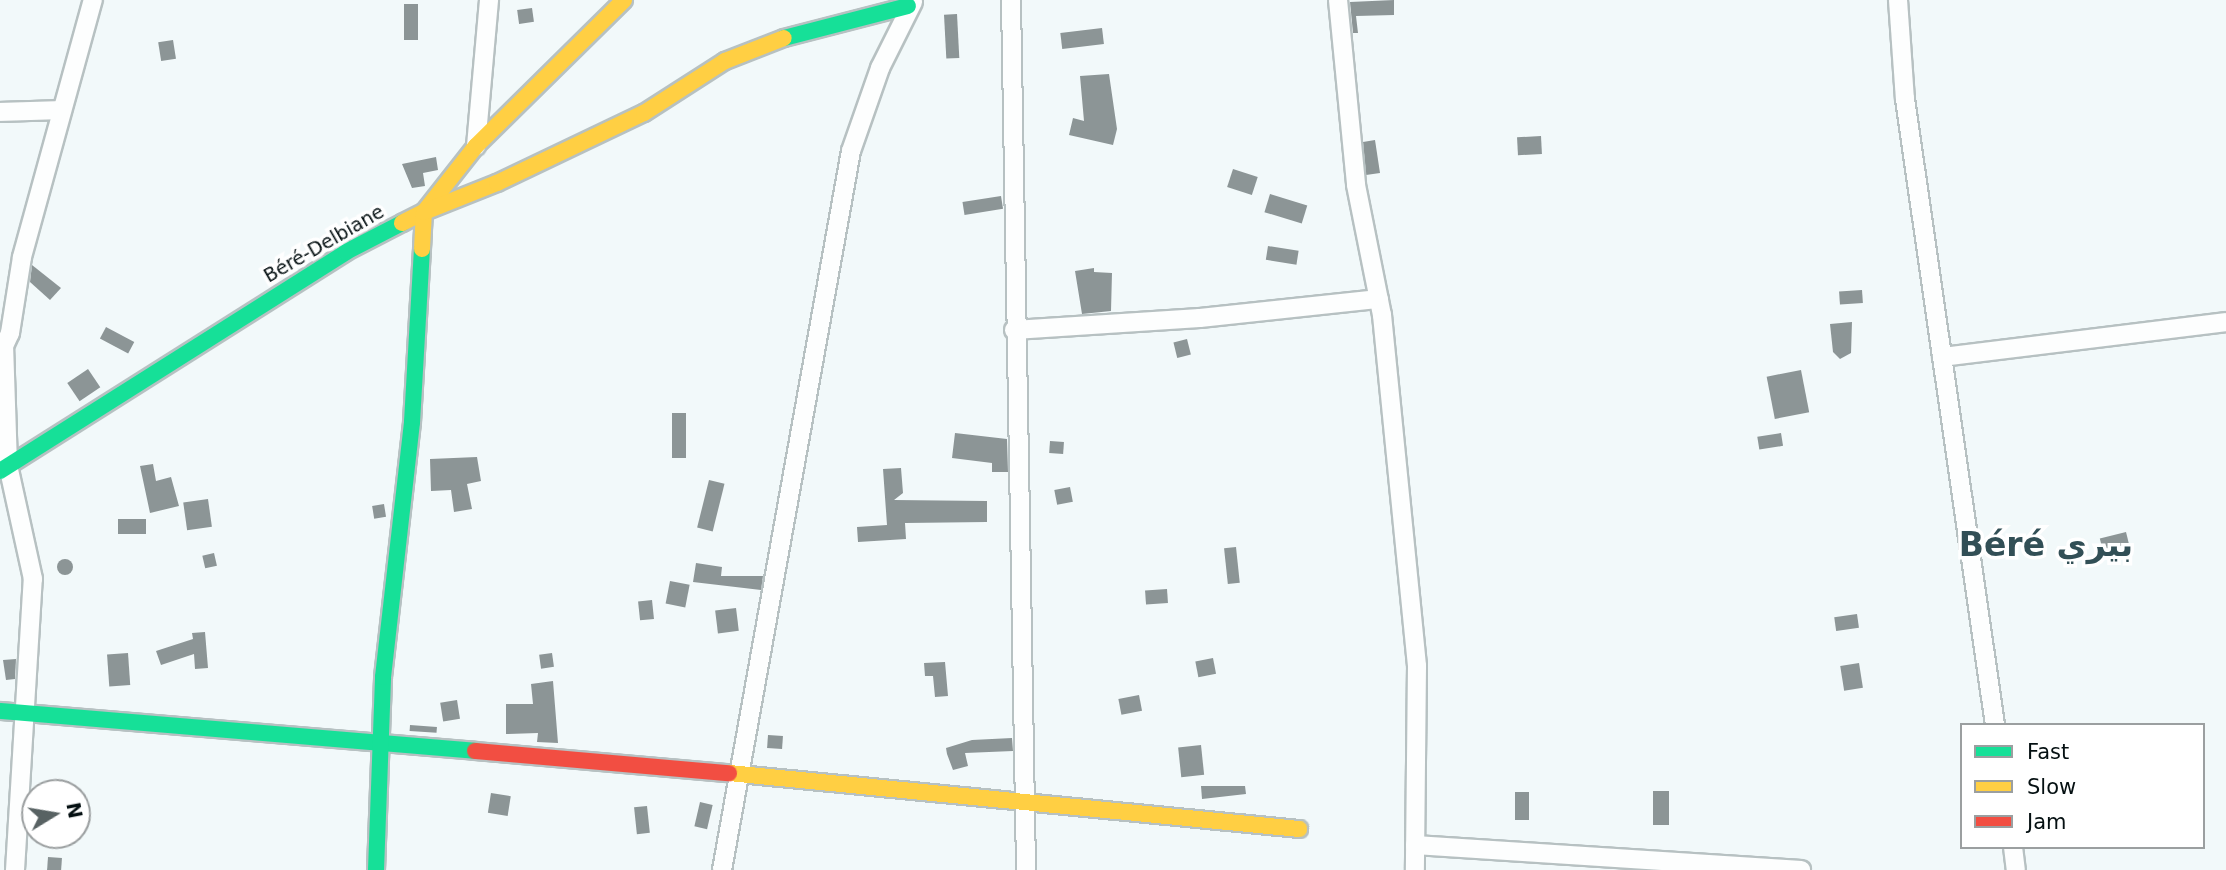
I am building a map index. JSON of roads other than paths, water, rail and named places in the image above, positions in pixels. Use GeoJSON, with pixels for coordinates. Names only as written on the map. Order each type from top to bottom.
{"type":"FeatureCollection","features":[{"type":"Feature","properties":{"kind":"street"},"geometry":{"type":"LineString","coordinates":[[15,870],[33,579],[4,468],[4,346],[10,333],[22,257],[93,0]]}},
{"type":"Feature","properties":{"kind":"street"},"geometry":{"type":"LineString","coordinates":[[475,146],[489,0]]}},
{"type":"Feature","properties":{"kind":"street","name":"Béré-Delbiane"},"geometry":{"type":"LineString","coordinates":[[4,468],[346,252],[424,212],[475,146],[624,0]]}},
{"type":"Feature","properties":{"kind":"street"},"geometry":{"type":"LineString","coordinates":[[1011,0],[1014,330],[1026,870]]}},
{"type":"Feature","properties":{"kind":"street"},"geometry":{"type":"LineString","coordinates":[[1338,0],[1356,185],[1379,299],[1417,666],[1415,870]]}},
{"type":"Feature","properties":{"kind":"street"},"geometry":{"type":"LineString","coordinates":[[1898,0],[1905,99],[1996,723]]}},
{"type":"Feature","properties":{"kind":"street"},"geometry":{"type":"LineString","coordinates":[[376,870],[383,677],[412,422],[424,212],[497,183],[644,113],[725,61],[787,37],[912,3]]}},
{"type":"Feature","properties":{"kind":"street"},"geometry":{"type":"LineString","coordinates":[[722,870],[742,774],[851,151],[912,3]]}},
{"type":"Feature","properties":{"kind":"street"},"geometry":{"type":"LineString","coordinates":[[0,112],[62,110]]}},
{"type":"Feature","properties":{"kind":"street"},"geometry":{"type":"LineString","coordinates":[[1014,330],[1200,318],[1379,299]]}},
{"type":"Feature","properties":{"kind":"street"},"geometry":{"type":"LineString","coordinates":[[1942,356],[2226,322]]}},
{"type":"Feature","properties":{"kind":"street"},"geometry":{"type":"LineString","coordinates":[[0,711],[381,746],[742,774],[1299,829]]}},
{"type":"Feature","properties":{"kind":"street"},"geometry":{"type":"LineString","coordinates":[[1415,845],[1801,870]]}},
{"type":"Feature","properties":{"kind":"street"},"geometry":{"type":"LineString","coordinates":[[2013,849],[2017,870]]}},
{"type":"Feature","properties":{"kind":"district","name":"Béré بيري"},"geometry":{"type":"Point","coordinates":[2046,545]}}]}
